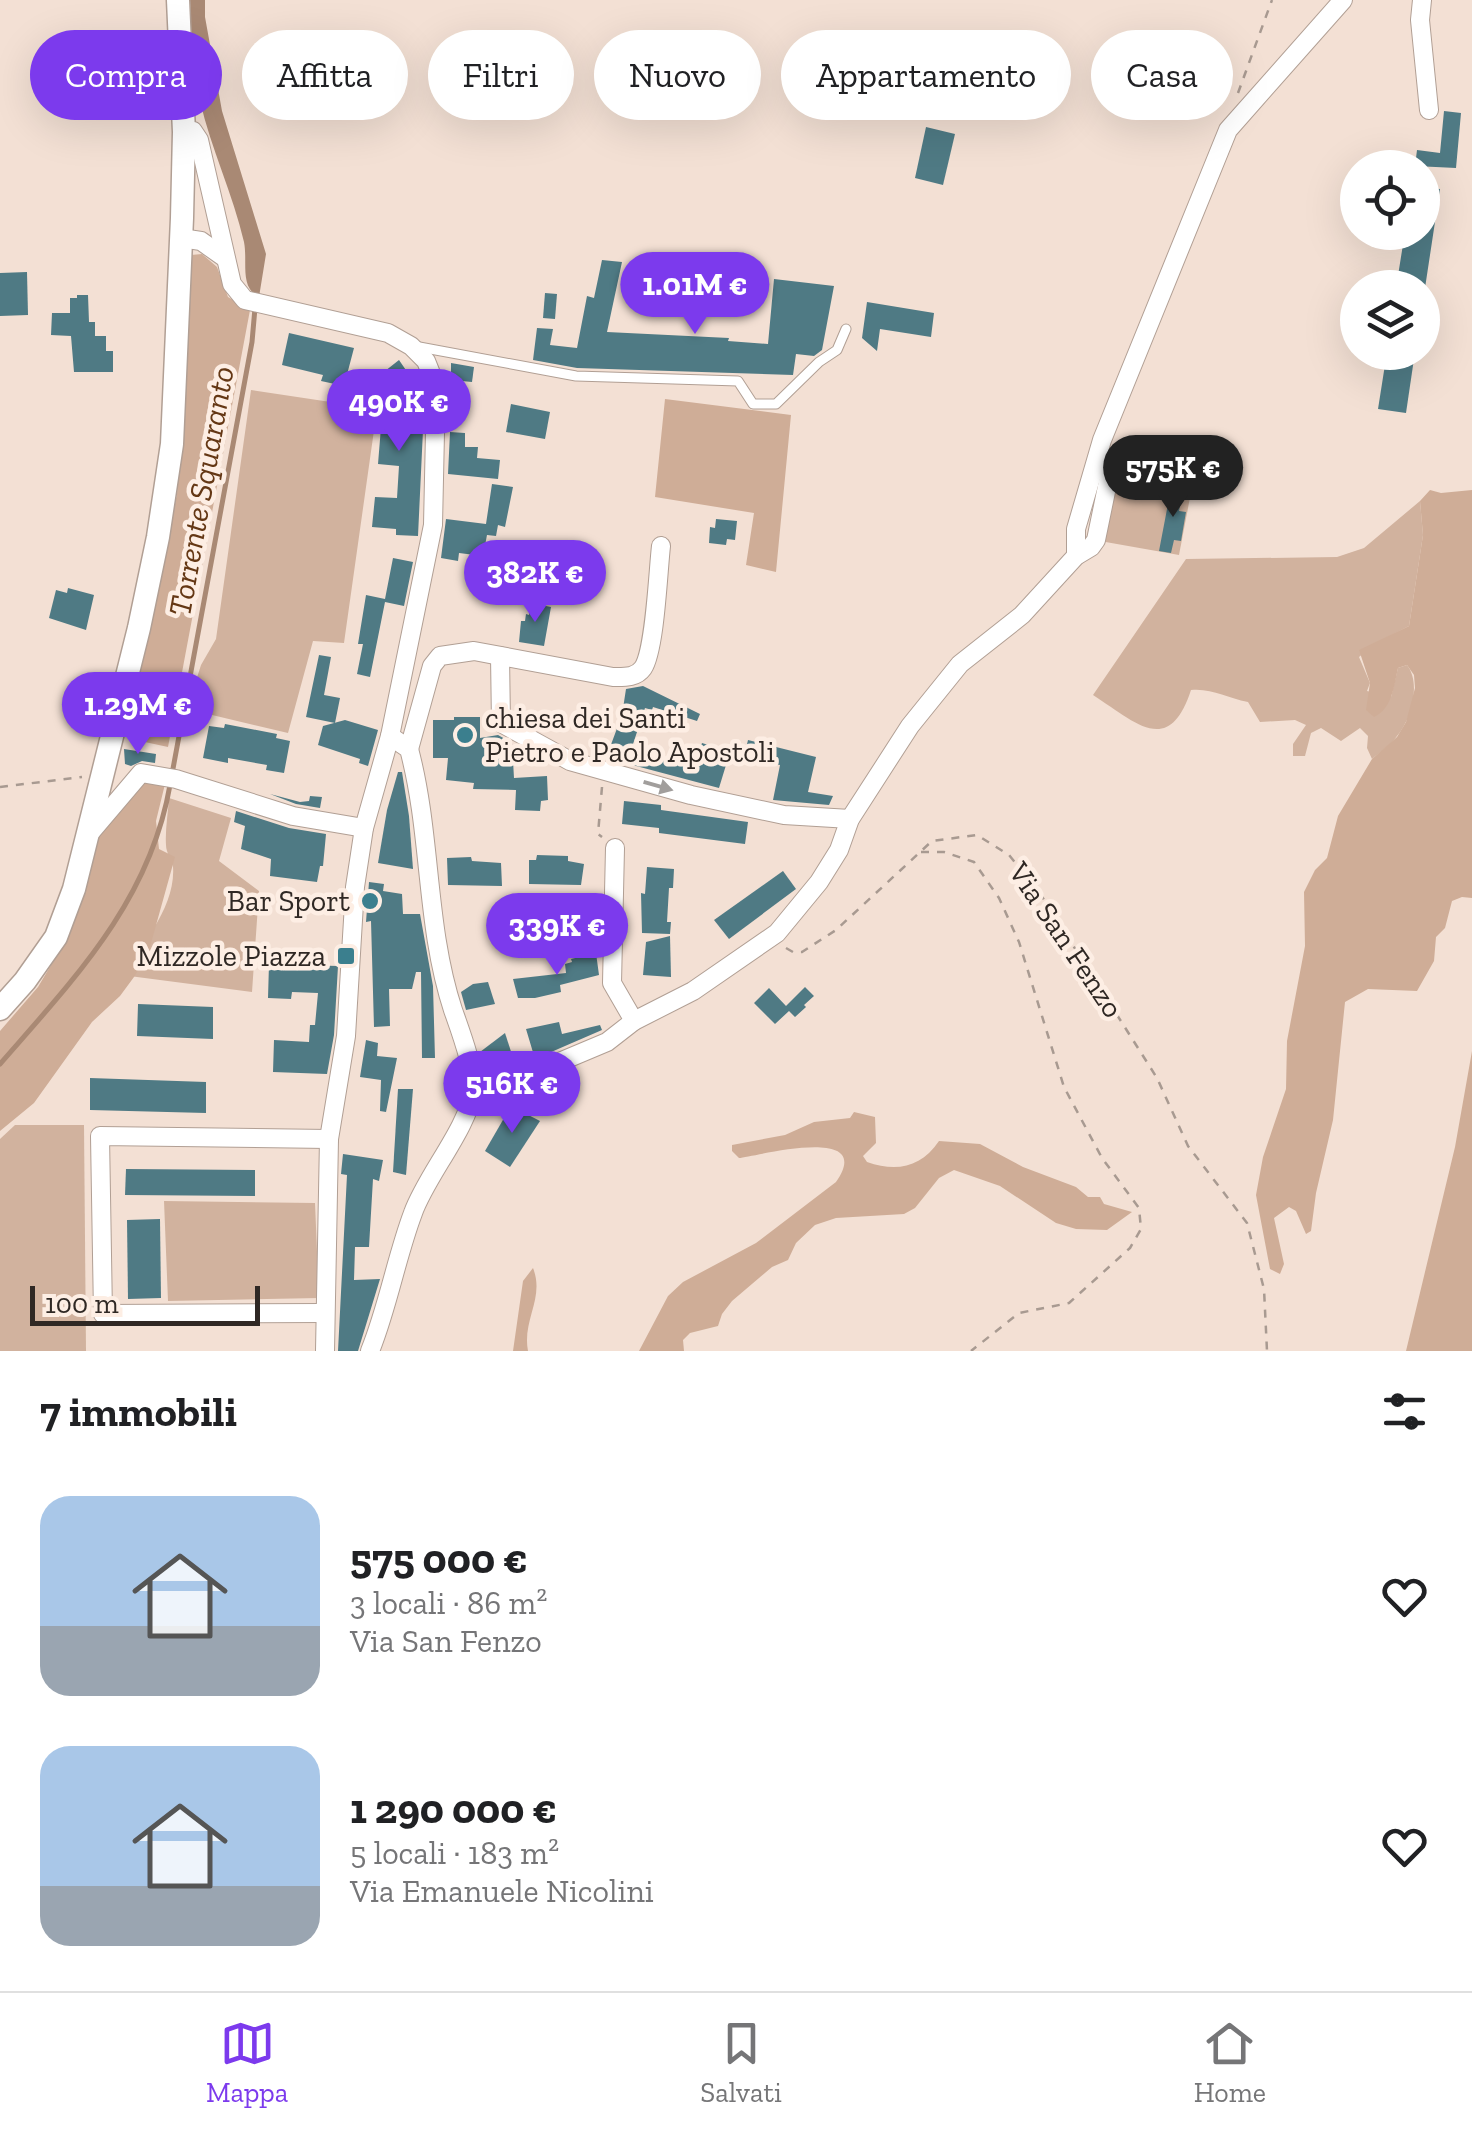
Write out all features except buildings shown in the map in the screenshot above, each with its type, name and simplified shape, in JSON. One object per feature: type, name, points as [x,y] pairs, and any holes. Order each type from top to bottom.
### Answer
[{"type":"street","points":[[0,1009],[25,982],[56,937],[90,834],[158,537],[172,444],[181,238],[184,132],[178,0]]},
{"type":"street","points":[[1076,556],[1076,529],[1102,440],[1228,130],[1344,0]]},
{"type":"street","points":[[1422,0],[1420,20],[1428,110]]},
{"type":"street","points":[[184,132],[193,131],[199,140],[232,284],[245,300],[388,333],[411,346],[426,361],[436,386],[432,525],[390,736],[364,828],[356,887],[346,1036],[329,1139],[326,1351]]},
{"type":"street","points":[[181,238],[201,241],[225,258]]},
{"type":"street","points":[[474,1088],[519,1079],[607,1042],[634,1021],[693,991],[777,933],[820,882],[839,850],[850,818],[910,726],[960,664],[1022,615],[1096,540],[1110,472]]},
{"type":"street","points":[[370,1351],[414,1210],[468,1107],[474,1088],[441,972],[426,878],[418,784],[409,749],[432,666],[440,656],[474,651],[630,677],[643,668],[650,641],[661,546]]},
{"type":"street","points":[[500,656],[501,723],[570,760],[738,808],[850,818]]},
{"type":"street","points":[[390,736],[409,749]]},
{"type":"street","points":[[90,834],[141,772],[154,772],[293,816],[364,828]]},
{"type":"street","points":[[615,848],[612,983],[634,1021]]},
{"type":"street","points":[[326,1313],[103,1314],[100,1136],[329,1139]]},
{"type":"lane","points":[[411,346],[576,376],[738,381],[753,404],[776,404],[819,362],[838,350],[846,329]]},
{"type":"path","points":[[1236,98],[1272,0]]},
{"type":"path","points":[[598,834],[603,770]]},
{"type":"path","points":[[0,787],[104,776]]},
{"type":"path","name":"Via San Fenzo","points":[[777,933],[788,950],[802,952],[836,930],[932,841],[977,835],[1010,855],[1041,895],[1157,1078],[1188,1146],[1246,1222],[1264,1289],[1268,1351]]},
{"type":"path","points":[[919,852],[944,852],[974,862],[999,898],[1018,942],[1064,1087],[1102,1158],[1139,1208],[1141,1229],[1130,1248],[1069,1303],[1019,1313],[971,1351]]},
{"type":"shaded area","points":[[190,0],[205,0],[207,30],[192,30]]},
{"type":"shaded area","points":[[222,111],[266,254],[259,297],[249,287],[239,224],[205,120],[222,120]]},
{"type":"shaded area","points":[[202,254],[217,267],[228,297],[250,310],[168,747],[131,739],[137,687],[177,494],[191,255]]},
{"type":"shaded area","points":[[251,390],[377,409],[344,643],[313,641],[288,733],[187,709],[201,665],[216,639]]},
{"type":"shaded area","points":[[665,399],[791,415],[776,572],[746,565],[754,513],[655,497]]},
{"type":"shaded area","points":[[1116,473],[1192,487],[1179,555],[1100,541]]},
{"type":"shaded area","points":[[1430,490],[1472,490],[1472,898],[1452,901],[1445,928],[1436,937],[1434,961],[1417,991],[1368,989],[1345,1002],[1333,1120],[1311,1231],[1306,1234],[1296,1211],[1289,1207],[1274,1218],[1284,1264],[1280,1274],[1270,1269],[1256,1195],[1263,1157],[1286,1089],[1287,1041],[1305,946],[1304,892],[1315,870],[1327,858],[1338,816],[1372,759],[1397,737],[1406,722],[1415,688],[1414,675],[1407,665],[1398,668],[1388,703],[1374,717],[1366,710],[1370,683],[1359,650],[1409,626],[1423,535],[1420,501]]},
{"type":"shaded area","points":[[1420,501],[1423,535],[1409,626],[1359,657],[1370,683],[1367,691],[1391,697],[1398,668],[1407,665],[1413,681],[1413,700],[1402,729],[1372,759],[1367,748],[1368,736],[1360,728],[1341,741],[1321,728],[1311,733],[1305,756],[1293,756],[1293,744],[1306,725],[1295,720],[1260,722],[1248,702],[1213,692],[1191,690],[1182,711],[1161,729],[1137,723],[1093,695],[1186,559],[1337,557],[1364,548]]},
{"type":"shaded area","points":[[144,778],[165,784],[156,821],[159,849],[175,857],[148,954],[120,996],[92,1022],[34,1103],[0,1131],[0,1031],[38,987],[63,945],[98,831]]},
{"type":"shaded area","points":[[169,798],[231,818],[219,861],[259,891],[252,992],[114,974],[155,926],[169,897],[173,867],[166,845]]},
{"type":"shaded area","points":[[1472,1051],[1472,1351],[1406,1351],[1455,1147]]},
{"type":"shaded area","points":[[854,1112],[875,1117],[876,1143],[863,1156],[867,1162],[898,1167],[924,1157],[939,1141],[980,1144],[1023,1167],[1076,1187],[1088,1197],[1100,1197],[1104,1204],[1132,1212],[1107,1230],[1076,1229],[1056,1223],[1000,1186],[954,1170],[939,1178],[915,1208],[904,1214],[836,1218],[815,1225],[796,1243],[788,1260],[772,1267],[732,1301],[718,1326],[690,1333],[683,1340],[684,1351],[639,1351],[668,1296],[683,1282],[756,1243],[836,1182],[844,1164],[840,1153],[827,1148],[739,1158],[732,1145],[785,1135],[814,1122],[850,1118]]},
{"type":"shaded area","points":[[15,1125],[84,1125],[86,1351],[0,1351],[0,1139]]},
{"type":"shaded area","points":[[164,1201],[315,1203],[319,1298],[168,1301]]},
{"type":"shaded area","points":[[533,1268],[536,1289],[528,1351],[513,1351],[523,1281]]},
{"type":"waterway","name":"Torrente Squaranto","points":[[172,774],[252,342],[255,308]]},
{"type":"waterway","name":"Torrente Squaranto","points":[[0,1064],[81,969],[127,902],[160,827],[170,785]]},
{"type":"place","name":"chiesa dei Santi Pietro e Paolo Apostoli","points":[[465,735]]},
{"type":"place","name":"Bar Sport","points":[[370,901]]},
{"type":"place","name":"Mizzole Piazza","points":[[346,956]]}]
